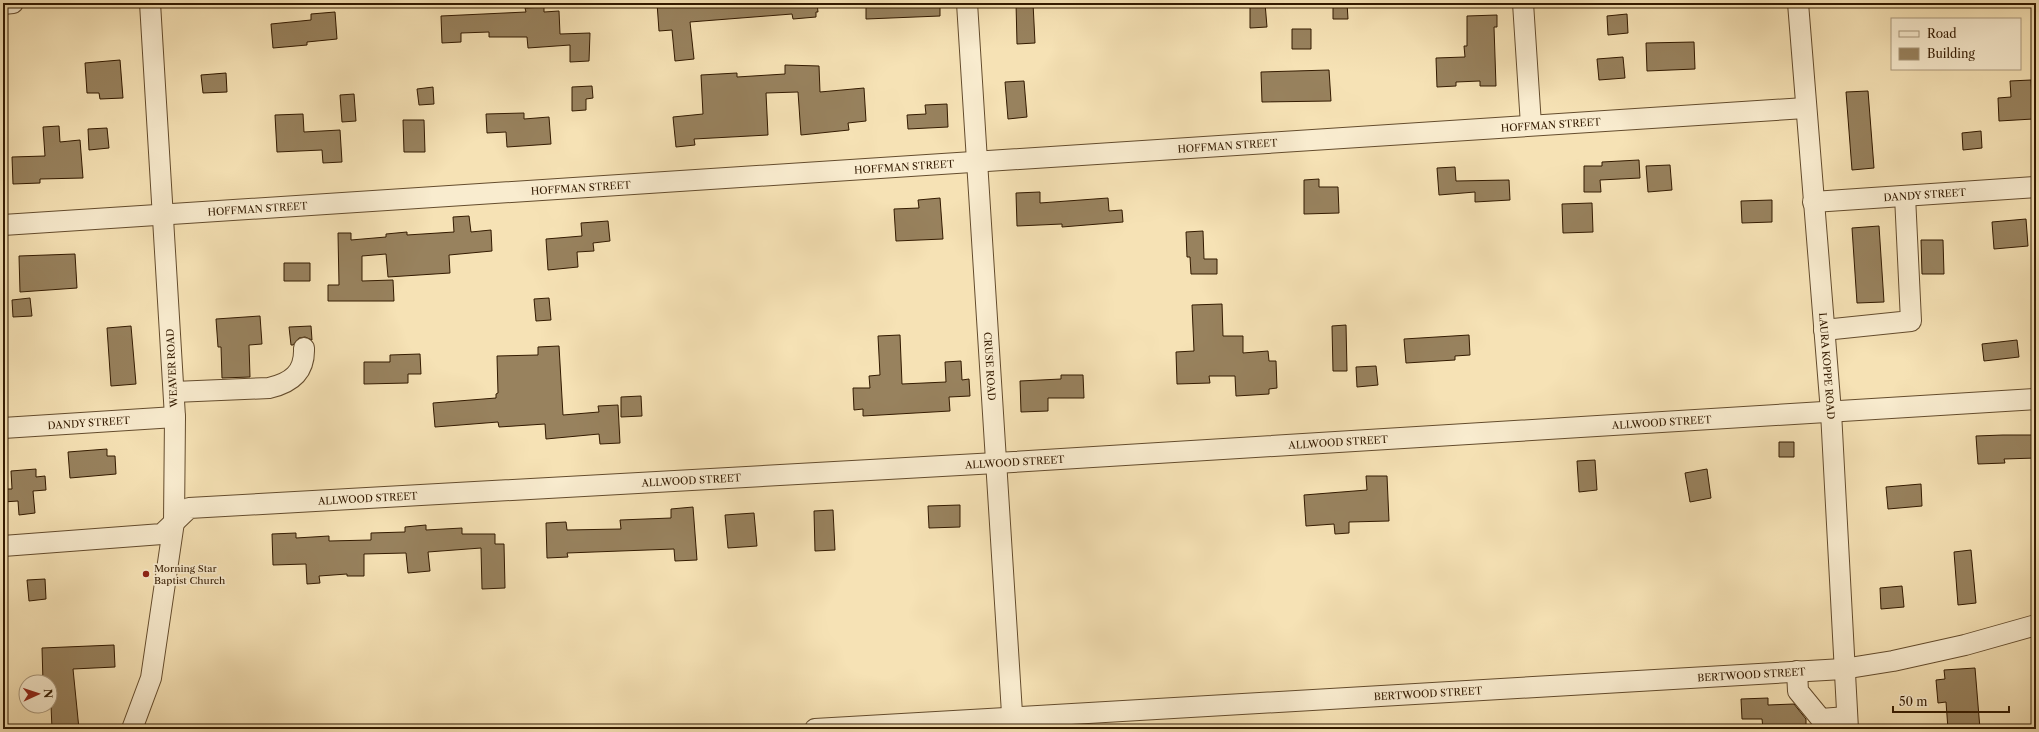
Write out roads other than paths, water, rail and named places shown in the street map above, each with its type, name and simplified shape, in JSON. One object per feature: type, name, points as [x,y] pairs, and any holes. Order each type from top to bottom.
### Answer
[{"type":"street","points":[[3,4],[13,3]]},
{"type":"street","name":"WEAVER ROAD","points":[[132,729],[151,678],[174,522],[174,392],[150,3]]},
{"type":"street","name":"CRUSE ROAD","points":[[967,3],[1013,723]]},
{"type":"street","points":[[1523,3],[1531,125]]},
{"type":"street","name":"LAURA KOPPE ROAD","points":[[1798,3],[1831,412],[1843,669],[1847,723]]},
{"type":"street","name":"HOFFMAN STREET","points":[[3,225],[976,162],[1312,142],[1531,125],[1806,108]]},
{"type":"street","name":"DANDY STREET","points":[[1813,202],[2036,187]]},
{"type":"street","points":[[1824,330],[1910,321],[1905,196]]},
{"type":"street","points":[[174,392],[268,388],[281,385],[291,381],[300,369],[304,360],[304,348]]},
{"type":"street","name":"ALLWOOD STREET","points":[[3,546],[162,534],[189,508],[996,463],[2036,399]]},
{"type":"street","name":"DANDY STREET","points":[[3,428],[175,417]]},
{"type":"street","name":"BERTWOOD STREET","points":[[815,729],[1013,723],[1843,669],[1893,661],[1965,645],[2036,625]]},
{"type":"street","points":[[1797,671],[1798,691],[1821,719],[1847,723]]},
{"type":"place","name":"Morning Star Baptist Church","points":[[146,574]]}]
